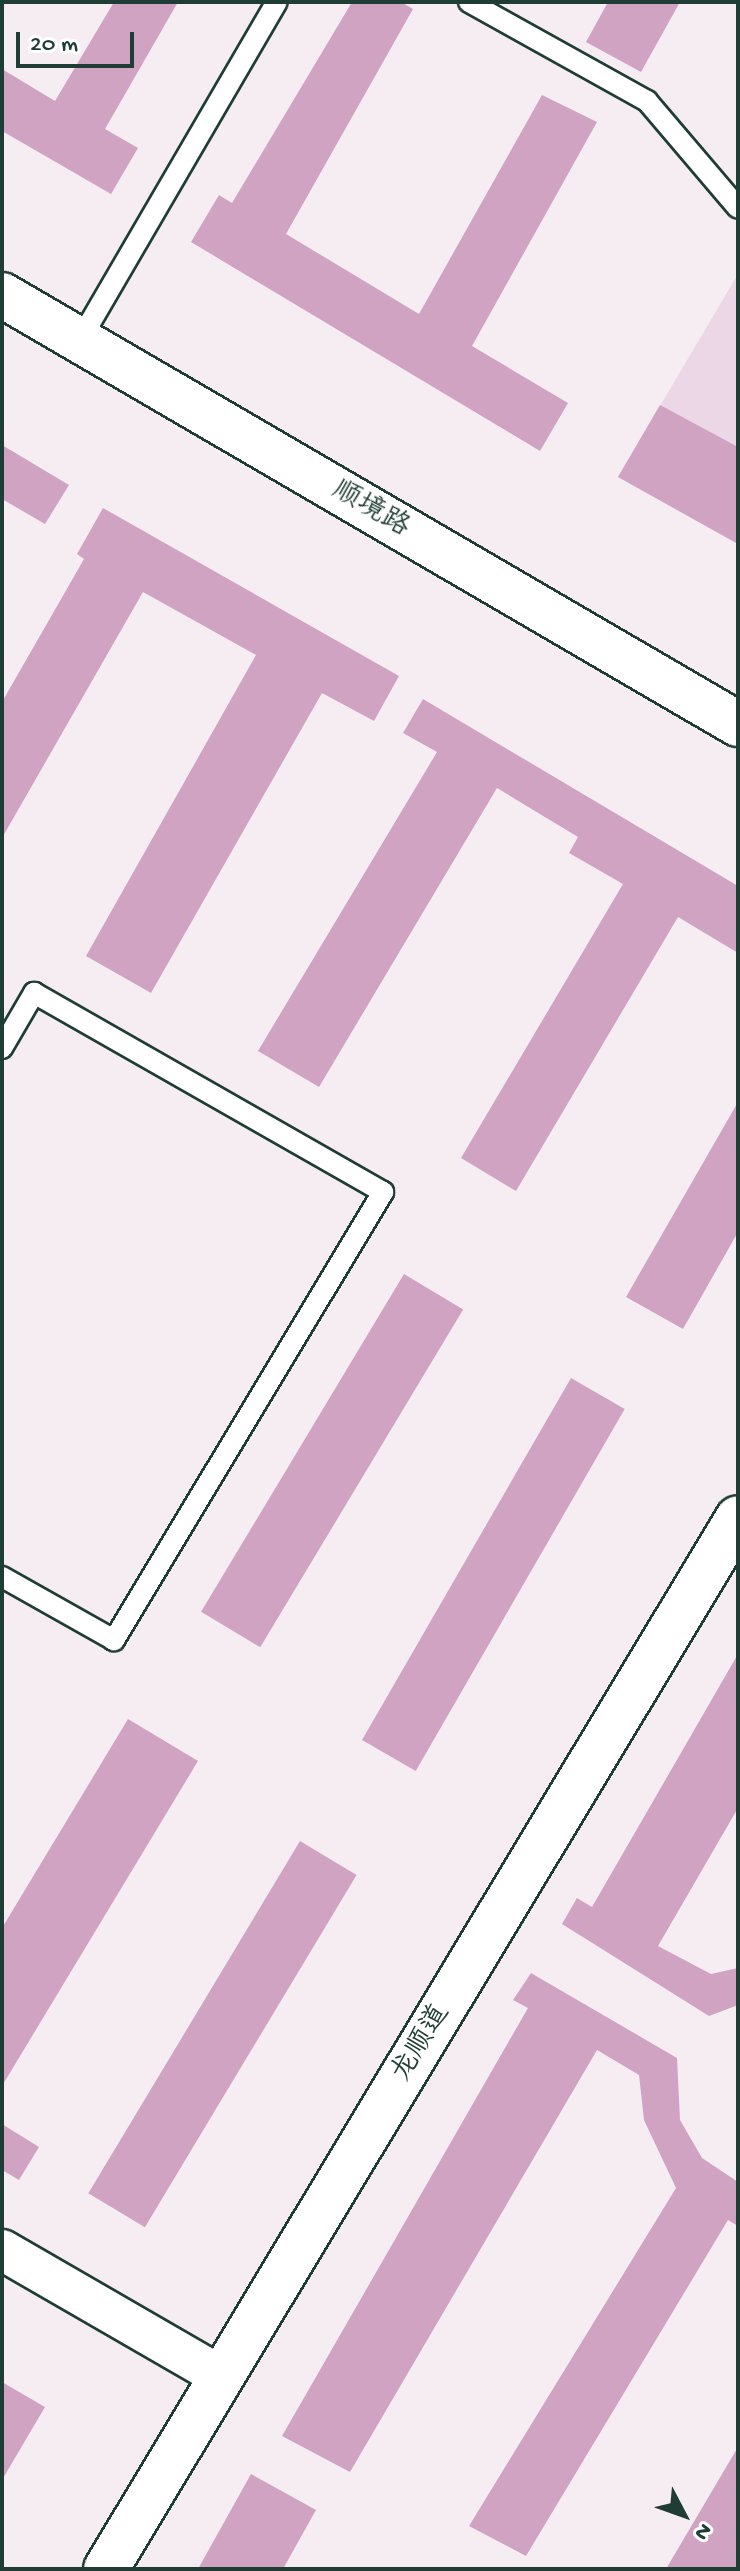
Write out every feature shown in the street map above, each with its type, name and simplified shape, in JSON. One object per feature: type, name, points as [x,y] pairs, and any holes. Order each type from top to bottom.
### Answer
[{"type":"street","name":"顺境路","points":[[2,295],[738,724]]},
{"type":"street","name":"龙顺道","points":[[106,2569],[738,1518]]},
{"type":"street","points":[[2,2250],[222,2377]]},
{"type":"lane","points":[[80,340],[277,2]]},
{"type":"lane","points":[[469,2],[647,101],[738,208]]},
{"type":"lane","points":[[2,1048],[34,993],[383,1192],[114,1640],[2,1577]]},
{"type":"shaded area","points":[[738,274],[738,544],[618,477]]},
{"type":"building","points":[[114,2],[178,2],[105,129],[138,148],[111,194],[2,131],[2,69],[55,101]]},
{"type":"building","points":[[352,2],[401,2],[413,9],[286,234],[419,314],[542,95],[597,122],[472,346],[568,403],[540,451],[191,242],[219,195],[232,203]]},
{"type":"building","points":[[608,2],[680,2],[641,72],[586,42]]},
{"type":"building","points":[[660,405],[738,447],[738,544],[618,477]]},
{"type":"building","points":[[2,445],[69,485],[45,524],[2,499]]},
{"type":"building","points":[[103,508],[399,676],[374,721],[322,693],[151,993],[86,956],[256,655],[143,592],[2,838],[2,702],[84,559],[77,554]]},
{"type":"building","points":[[423,699],[738,886],[738,953],[678,917],[516,1191],[461,1158],[623,884],[569,853],[578,837],[497,788],[319,1087],[258,1051],[437,752],[403,733]]},
{"type":"building","points":[[738,1102],[738,1232],[683,1329],[626,1297]]},
{"type":"building","points":[[404,1274],[463,1310],[260,1647],[201,1612]]},
{"type":"building","points":[[571,1378],[625,1409],[416,1771],[362,1740]]},
{"type":"building","points":[[738,1654],[738,1808],[658,1946],[711,1974],[738,1968],[738,2005],[709,2016],[562,1924],[577,1898],[592,1907]]},
{"type":"building","points":[[128,1719],[198,1761],[2,2086],[2,1928]]},
{"type":"building","points":[[300,1841],[357,1875],[145,2227],[88,2193]]},
{"type":"building","points":[[531,1973],[677,2058],[680,2120],[702,2158],[738,2182],[738,2226],[728,2220],[526,2556],[469,2526],[676,2188],[644,2120],[639,2075],[597,2050],[350,2472],[282,2436],[528,2008],[513,2000]]},
{"type":"building","points":[[2,2124],[39,2147],[19,2180],[2,2170]]},
{"type":"building","points":[[2,2382],[45,2407],[2,2480]]},
{"type":"building","points":[[738,2447],[738,2569],[666,2569]]},
{"type":"building","points":[[251,2474],[316,2510],[283,2569],[198,2569]]}]
